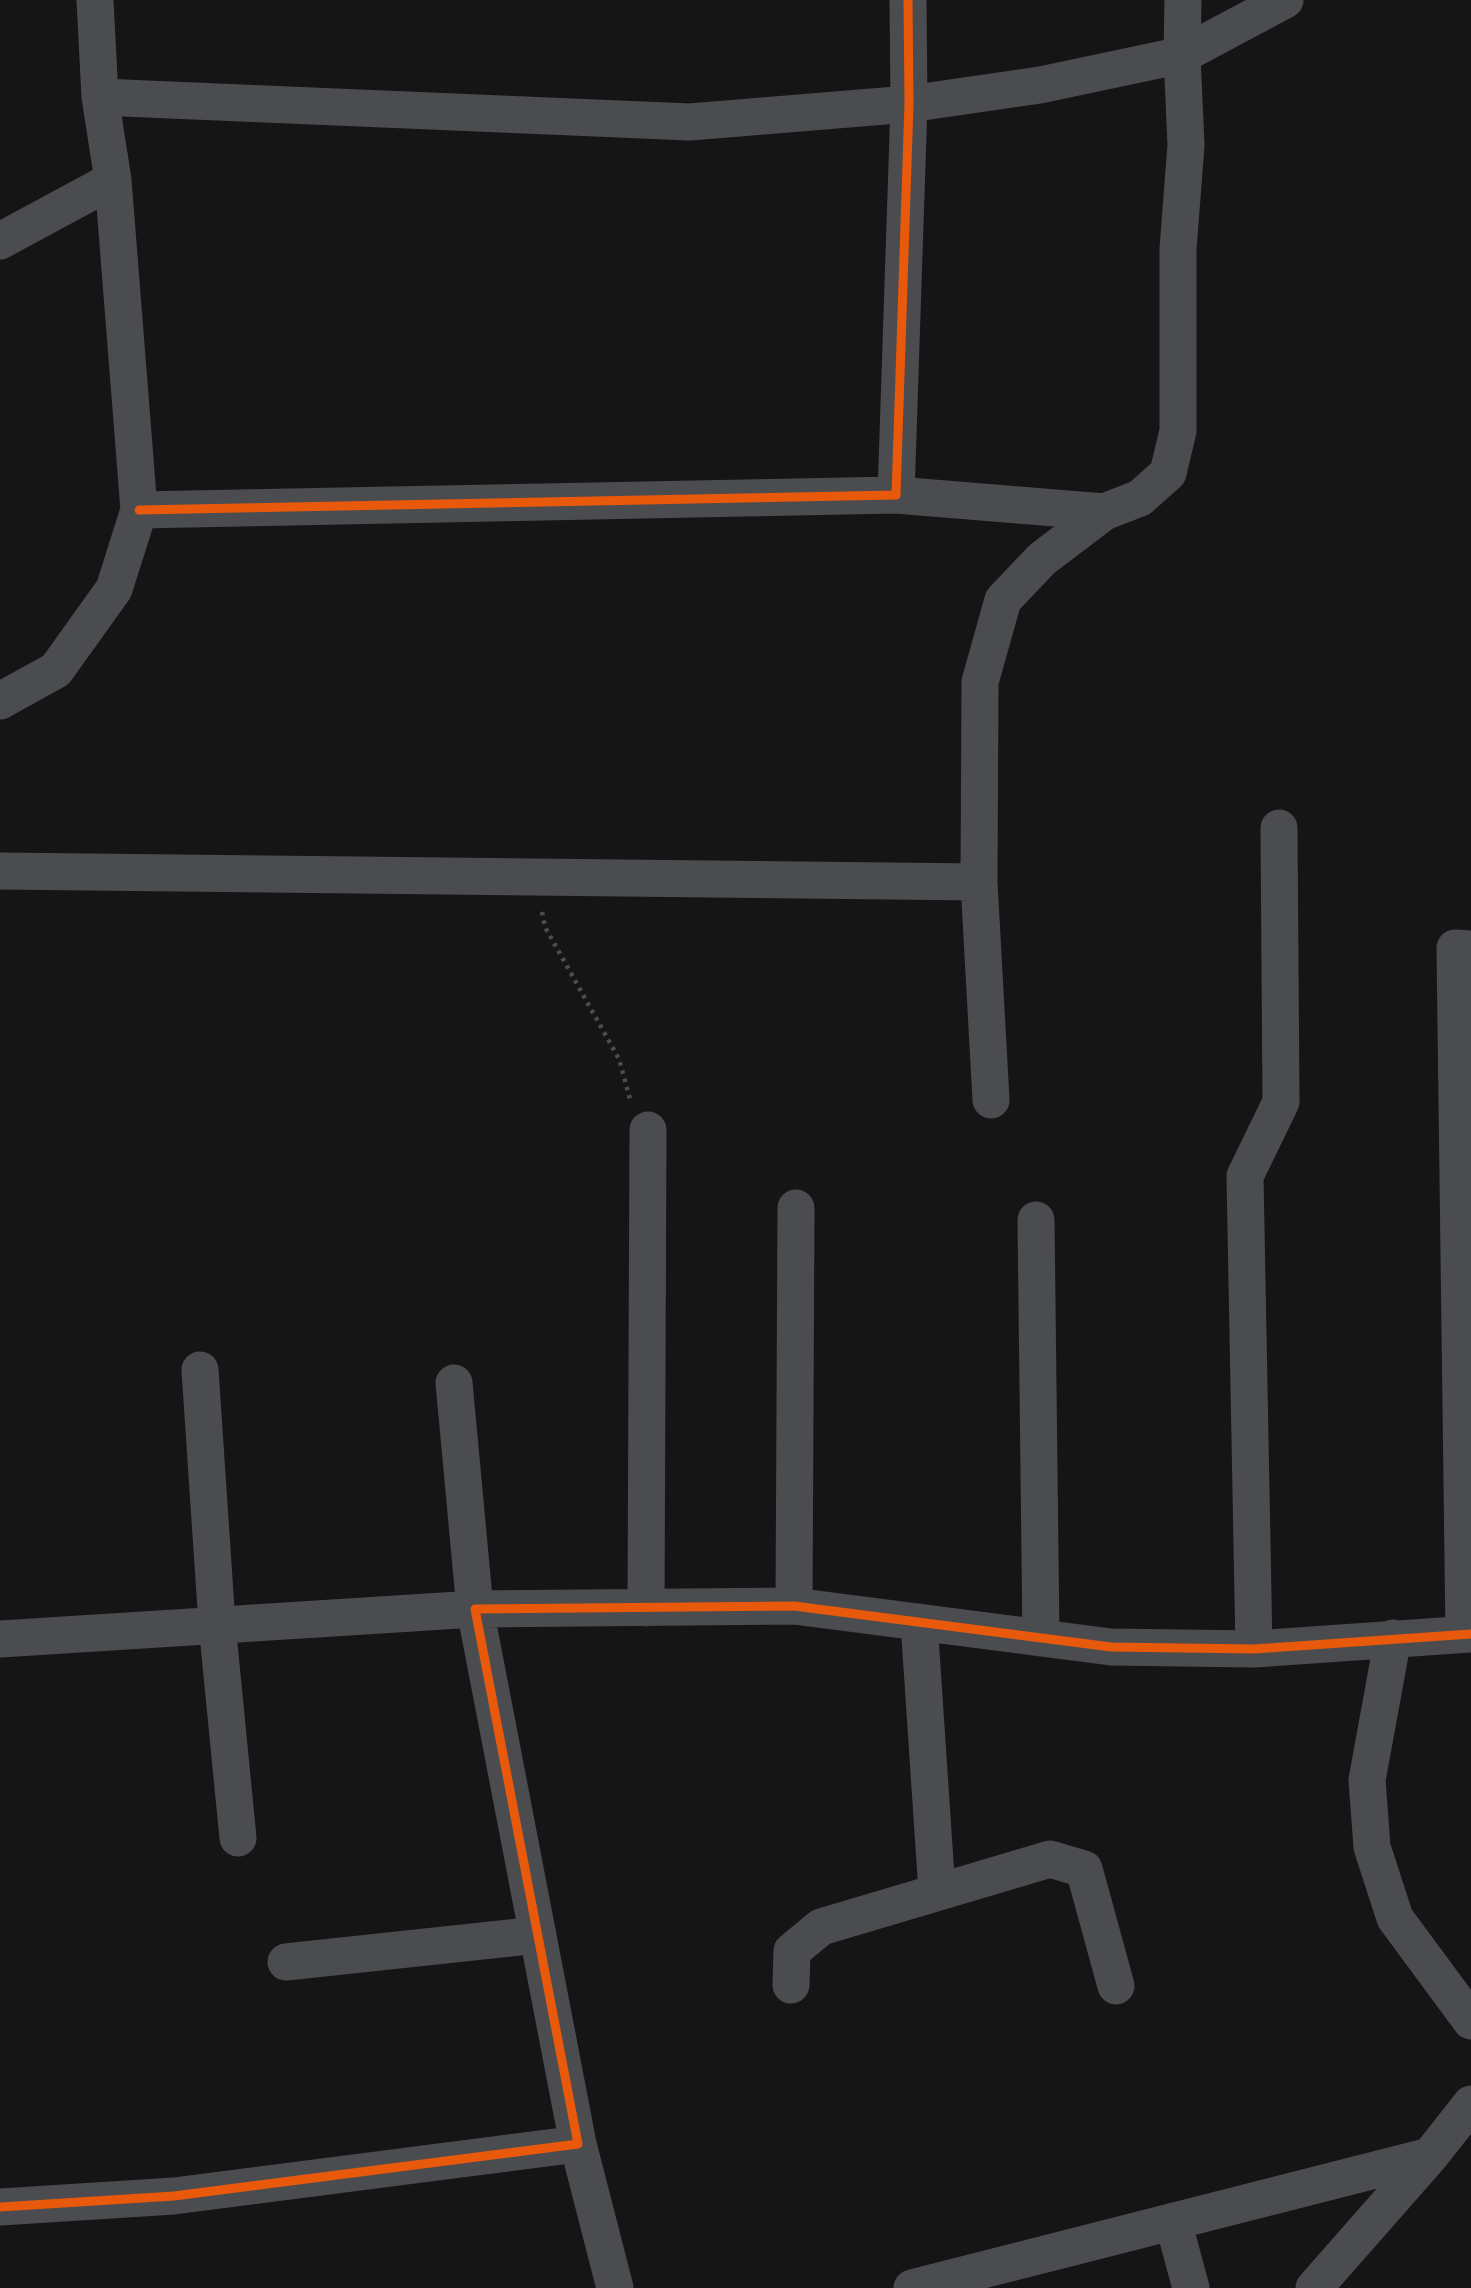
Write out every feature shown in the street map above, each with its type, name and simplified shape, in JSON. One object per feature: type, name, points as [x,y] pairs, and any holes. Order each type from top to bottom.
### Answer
[{"type":"street","points":[[0,701],[56,670],[114,589],[139,510],[113,180],[100,97],[95,0]]},
{"type":"street","points":[[896,495],[909,104],[908,0]]},
{"type":"street","points":[[991,1100],[979,882],[979,682],[1003,600],[1042,559],[1104,512],[1140,498],[1168,473],[1178,431],[1178,249],[1186,145],[1182,55],[1183,0]]},
{"type":"street","points":[[100,97],[690,122],[909,104],[1040,85],[1182,55],[1285,0]]},
{"type":"street","points":[[0,241],[113,180]]},
{"type":"street","points":[[139,510],[896,495],[1104,512]]},
{"type":"street","points":[[1254,1649],[1245,1176],[1281,1102],[1279,828]]},
{"type":"street","points":[[0,871],[979,882]]},
{"type":"street","points":[[0,1639],[217,1623],[475,1609],[794,1606],[1111,1647],[1254,1649],[1467,1634],[1466,1420],[1455,948],[1471,948]]},
{"type":"street","points":[[646,1608],[648,1130]]},
{"type":"street","points":[[794,1606],[796,1208]]},
{"type":"street","points":[[1036,1220],[1041,1639]]},
{"type":"street","points":[[200,1370],[217,1623],[238,1838]]},
{"type":"street","points":[[454,1383],[475,1609],[578,2144],[615,2288]]},
{"type":"street","points":[[919,1622],[937,1892]]},
{"type":"street","points":[[1393,1638],[1367,1780],[1372,1847],[1395,1918],[1471,2021]]},
{"type":"street","points":[[791,1985],[792,1951],[821,1927],[1050,1858],[1084,1869],[1116,1986]]},
{"type":"street","points":[[286,1962],[538,1935]]},
{"type":"street","points":[[1314,2288],[1430,2156],[1471,2104]]},
{"type":"street","points":[[0,2207],[174,2196],[578,2144]]},
{"type":"street","points":[[912,2288],[1430,2156]]},
{"type":"street","points":[[1173,2221],[1191,2288]]},
{"type":"path","points":[[534,877],[545,927],[620,1059],[633,1111],[648,1130]]},
{"type":"cycle path","points":[[139,510],[896,495],[909,104],[908,0]]},
{"type":"cycle path","points":[[0,2207],[174,2196],[578,2144],[475,1609],[794,1606],[1111,1647],[1254,1649],[1471,1634]]}]
